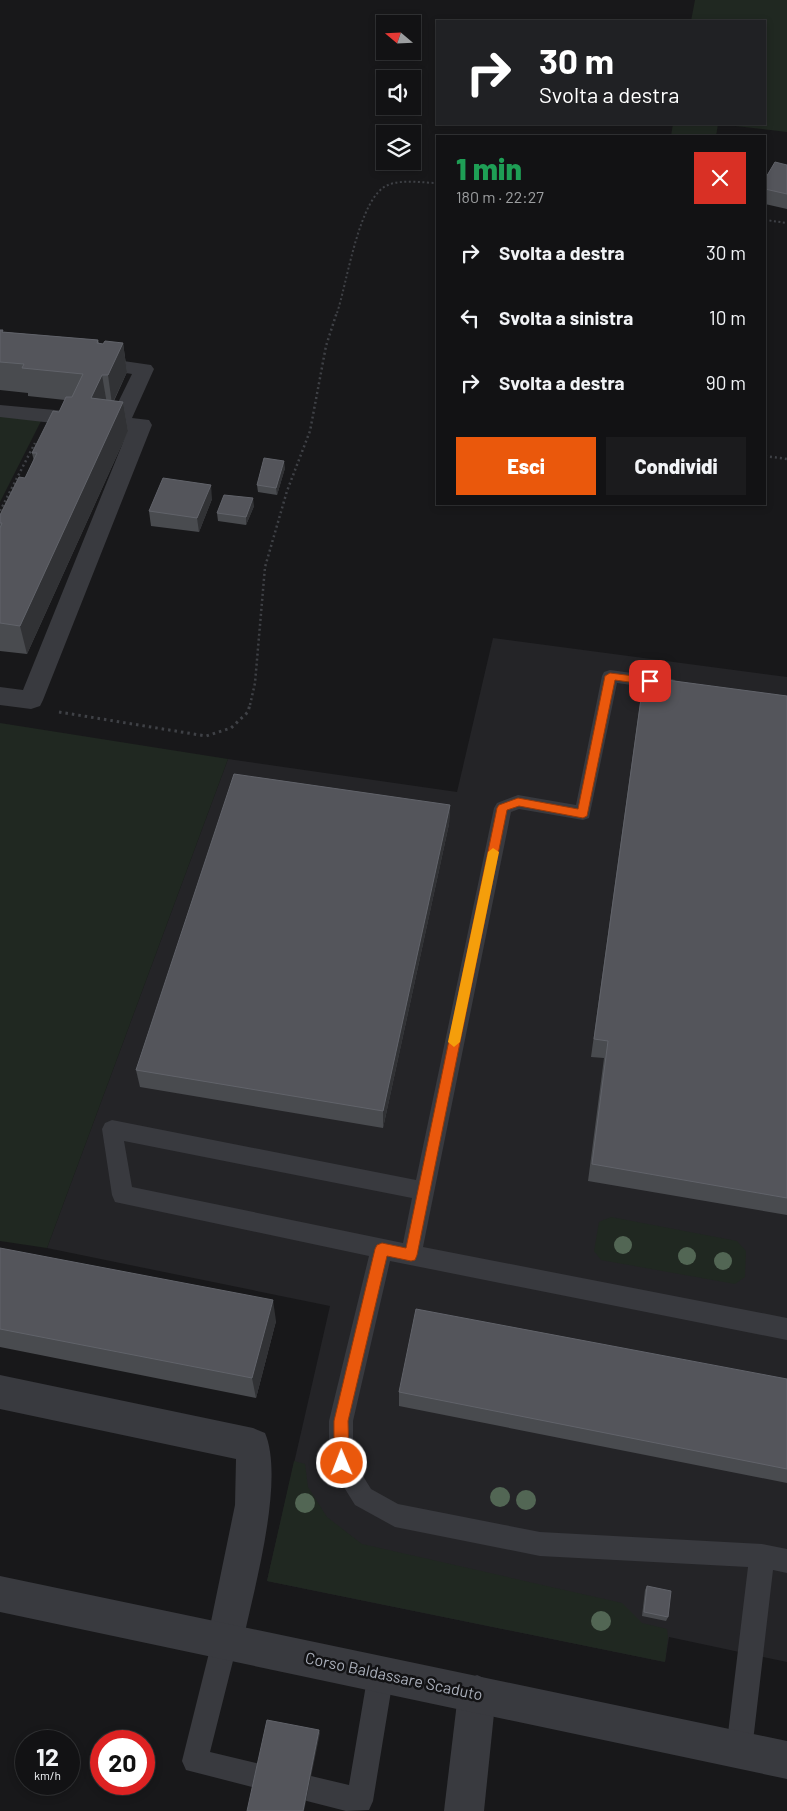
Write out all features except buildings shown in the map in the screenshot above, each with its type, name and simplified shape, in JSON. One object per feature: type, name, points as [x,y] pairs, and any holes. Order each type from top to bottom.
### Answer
[{"type":"street","points":[[67,359],[144,369],[119,423]]},
{"type":"street","points":[[0,410],[141,425],[31,700],[0,696]]},
{"type":"street","points":[[0,1392],[253,1445],[253,1505],[225,1641]]},
{"type":"street","name":"Corso Baldassare Scaduto","points":[[0,1594],[787,1760]]},
{"type":"street","points":[[464,1811],[477,1694]]},
{"type":"lane","points":[[411,1255],[502,808],[518,802],[583,814],[610,676],[689,686]]},
{"type":"lane","points":[[424,1191],[112,1129],[123,1195],[411,1255],[787,1329]]},
{"type":"lane","points":[[382,1249],[341,1421],[342,1463],[363,1497],[395,1515],[540,1544],[762,1556],[787,1561]]},
{"type":"lane","points":[[739,1750],[762,1556]]},
{"type":"lane","points":[[225,1641],[195,1761],[360,1801],[381,1674]]},
{"type":"path","points":[[31,700],[43,709],[206,736],[231,728],[248,712],[255,683],[266,567],[287,491],[310,431],[326,346],[348,280],[359,228],[373,197],[388,185],[436,183]]},
{"type":"path","points":[[766,220],[787,223]]},
{"type":"path","points":[[0,511],[49,416]]},
{"type":"path","points":[[766,456],[787,459]]},
{"type":"path","points":[[9,493],[16,495]]},
{"type":"shaded area","points":[[695,0],[787,0],[787,132],[727,125],[766,125],[766,20],[691,20]]},
{"type":"shaded area","points":[[673,125],[718,125],[716,135],[671,135]]},
{"type":"shaded area","points":[[0,414],[42,419],[0,502]]},
{"type":"shaded area","points":[[493,638],[787,677],[787,1662],[669,1637],[665,1662],[267,1581],[330,1306],[47,1248],[228,759],[457,792]]},
{"type":"shaded area","points":[[0,723],[228,759],[47,1248],[0,1241]]},
{"type":"shaded area","points":[[611,1217],[737,1241],[746,1251],[745,1277],[735,1284],[601,1260],[594,1251],[599,1222]]},
{"type":"shaded area","points":[[294,1461],[305,1464],[308,1487],[327,1517],[362,1544],[622,1603],[642,1623],[667,1629],[665,1662],[267,1581]]},
{"type":"slow traffic","points":[[454,1042],[493,852]]},
{"type":"route","points":[[342,1463],[341,1421],[382,1249],[411,1255],[502,808],[518,802],[583,814],[610,676],[650,681]]}]
